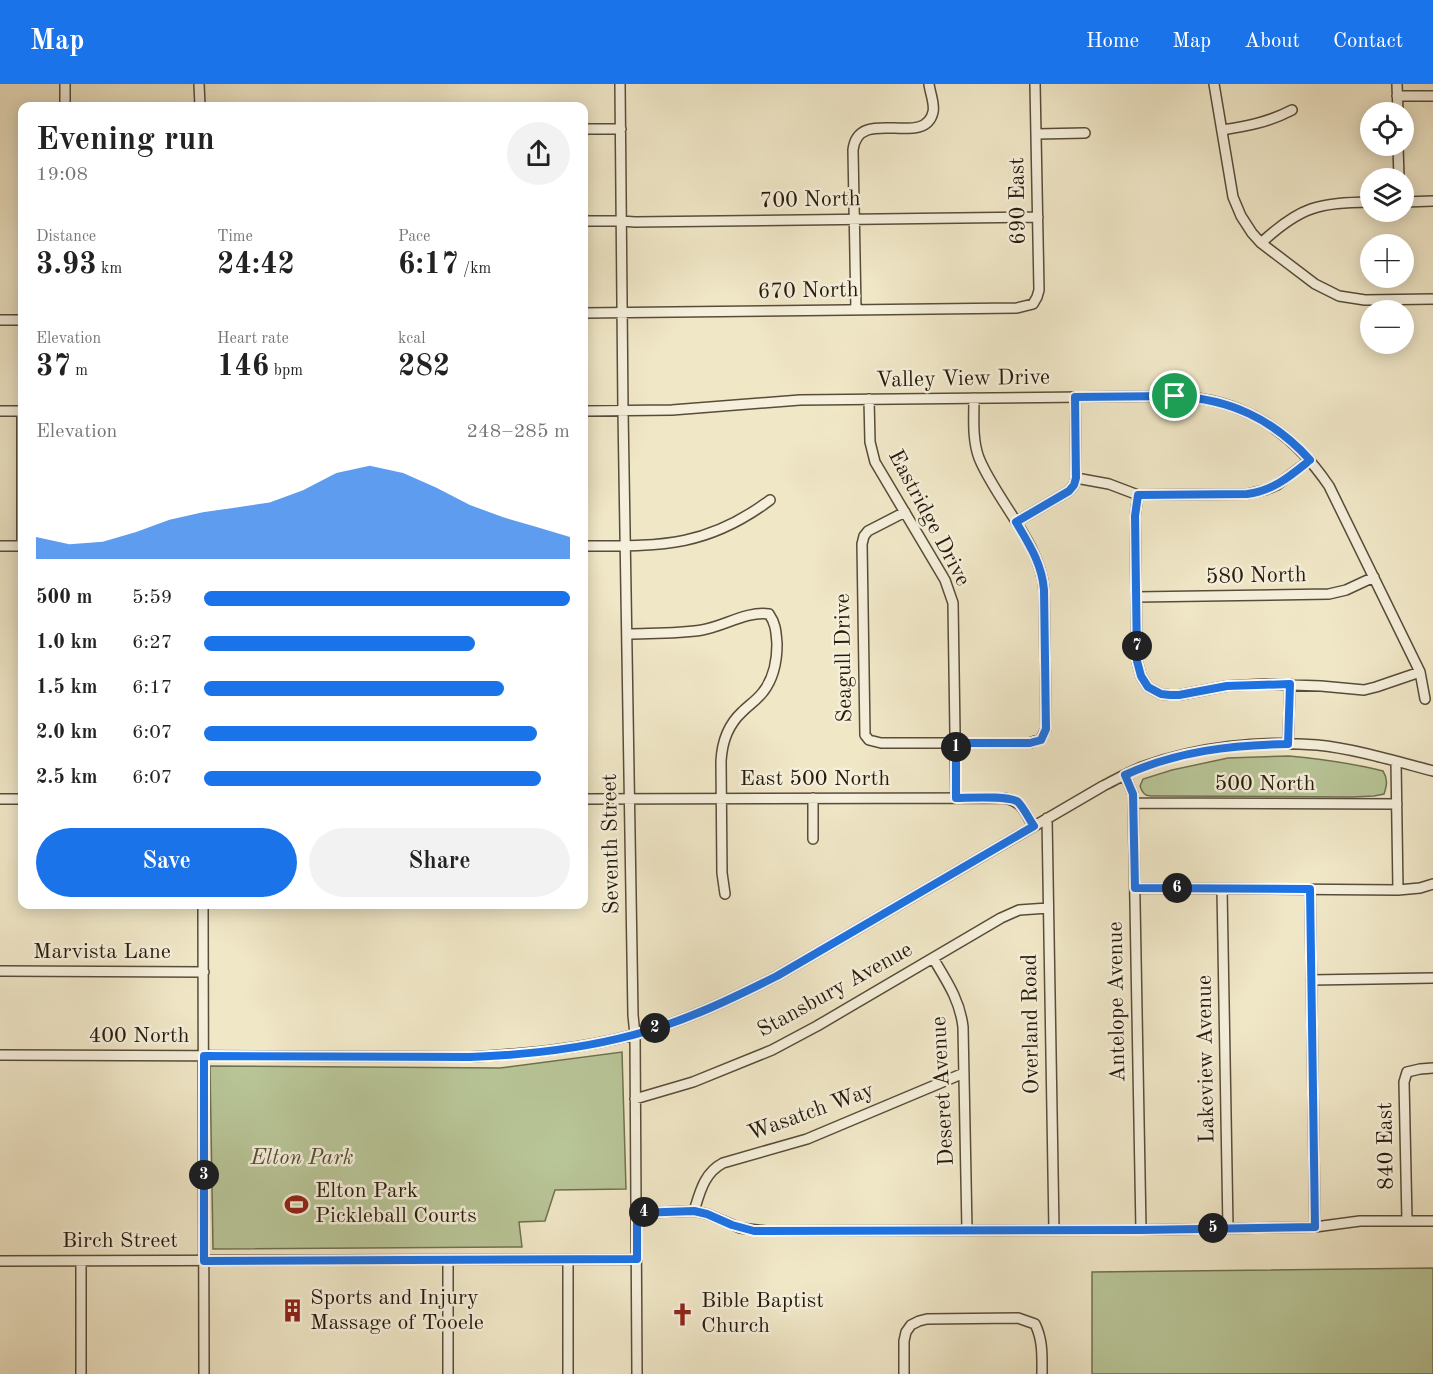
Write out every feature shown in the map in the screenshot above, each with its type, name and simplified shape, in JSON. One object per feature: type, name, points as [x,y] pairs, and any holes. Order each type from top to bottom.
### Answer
[{"type":"street","points":[[64,84],[65,102]]},
{"type":"street","points":[[199,84],[200,102]]},
{"type":"street","name":"Seventh Street","points":[[620,84],[629,799],[635,1035],[637,1374]]},
{"type":"street","points":[[856,310],[853,150],[855,142],[865,130],[873,128],[924,125],[931,118],[933,107],[929,84]]},
{"type":"street","name":"690 East","points":[[1033,304],[1039,290],[1035,84]]},
{"type":"street","points":[[1214,84],[1233,197],[1241,216],[1261,243],[1315,285],[1339,296],[1365,300],[1433,299]]},
{"type":"street","points":[[1397,84],[1397,102]]},
{"type":"street","points":[[1397,96],[1433,96]]},
{"type":"street","points":[[1222,130],[1258,124],[1292,110]]},
{"type":"street","points":[[588,129],[621,129]]},
{"type":"street","points":[[1037,134],[1085,133]]},
{"type":"street","points":[[1414,202],[1433,201]]},
{"type":"street","points":[[1261,243],[1287,221],[1306,210],[1328,204],[1360,203]]},
{"type":"street","name":"700 North","points":[[588,221],[1038,217]]},
{"type":"street","name":"670 North","points":[[588,313],[1017,308],[1033,304]]},
{"type":"street","points":[[0,320],[18,320]]},
{"type":"street","name":"Valley View Drive","points":[[588,411],[672,410],[800,400],[1175,396],[1215,401],[1240,409],[1265,422],[1289,439],[1310,460],[1329,486],[1420,672],[1425,699]]},
{"type":"street","points":[[1016,522],[1069,491],[1074,485],[1076,478],[1075,397]]},
{"type":"street","points":[[956,743],[1030,743],[1041,740],[1046,729],[1043,577],[1036,558],[977,452],[974,438],[974,398]]},
{"type":"street","name":"Eastridge Drive","points":[[869,399],[870,442],[873,455],[945,580],[953,603],[956,798]]},
{"type":"street","points":[[0,411],[18,411]]},
{"type":"street","points":[[1076,478],[1109,484],[1138,495],[1247,494],[1277,485],[1310,460]]},
{"type":"street","points":[[1138,495],[1135,516],[1137,661],[1141,676],[1148,687],[1161,694],[1170,695],[1227,686],[1290,684],[1364,690],[1420,672]]},
{"type":"street","points":[[588,546],[669,544],[709,534],[734,524],[770,500]]},
{"type":"street","name":"Seagull Drive","points":[[905,512],[868,531],[862,544],[865,735],[869,740],[881,743],[956,743]]},
{"type":"street","points":[[0,546],[18,546]]},
{"type":"street","name":"580 North","points":[[1136,597],[1329,594],[1346,590],[1374,577]]},
{"type":"street","points":[[627,634],[702,630],[729,623],[753,613],[769,614],[777,629],[777,656],[774,672],[763,693],[737,718],[728,731],[722,753],[722,873],[725,894]]},
{"type":"street","points":[[1288,744],[1290,684]]},
{"type":"street","name":"400 North","points":[[0,1055],[470,1057],[559,1050],[635,1035],[734,998],[777,976],[1047,818],[1143,766],[1176,756],[1213,749],[1288,744],[1317,745],[1354,751],[1433,771]]},
{"type":"street","points":[[1396,762],[1398,890]]},
{"type":"street","name":"Antelope Avenue","points":[[1125,775],[1134,802],[1141,1230]]},
{"type":"street","points":[[813,798],[813,839]]},
{"type":"street","name":"East 500 North","points":[[588,799],[1004,798],[1018,802],[1034,826]]},
{"type":"street","points":[[0,799],[18,799]]},
{"type":"street","name":"500 North","points":[[1134,802],[1396,804]]},
{"type":"street","name":"Overland Road","points":[[1047,818],[1054,1230]]},
{"type":"street","points":[[1135,888],[1398,890],[1433,884]]},
{"type":"street","name":"Lakeview Avenue","points":[[1222,889],[1228,1228]]},
{"type":"street","points":[[1310,889],[1315,1227]]},
{"type":"street","name":"Stansbury Avenue","points":[[635,1099],[693,1082],[772,1050],[1007,914],[1025,909],[1048,908]]},
{"type":"street","points":[[203,909],[204,1374]]},
{"type":"street","name":"Deseret Avenue","points":[[933,958],[951,989],[963,1027],[967,1230]]},
{"type":"street","name":"Marvista Lane","points":[[0,971],[204,972]]},
{"type":"street","points":[[1311,980],[1433,978]]},
{"type":"street","name":"840 East","points":[[1407,1221],[1404,1083],[1407,1072],[1420,1068],[1433,1068]]},
{"type":"street","name":"Wasatch Way","points":[[694,1211],[706,1177],[723,1163],[807,1139],[964,1072]]},
{"type":"street","points":[[637,1213],[694,1211],[754,1231],[1141,1230],[1315,1227],[1360,1221],[1433,1221]]},
{"type":"street","points":[[568,1259],[568,1374]]},
{"type":"street","name":"Birch Street","points":[[0,1261],[637,1259]]},
{"type":"street","points":[[448,1260],[448,1374]]},
{"type":"street","points":[[81,1261],[81,1374]]},
{"type":"street","points":[[904,1374],[904,1341],[911,1325],[927,1319],[1007,1318],[1018,1318],[1035,1324],[1041,1340],[1042,1374]]},
{"type":"green space","points":[[1289,756],[1383,771],[1386,777],[1384,794],[1352,797],[1147,796],[1140,786],[1143,779],[1228,758]]},
{"type":"green space","name":"Elton Park","points":[[622,1052],[626,1189],[555,1190],[545,1221],[519,1222],[522,1247],[213,1249],[210,1066],[500,1068]]},
{"type":"green space","points":[[1433,1268],[1433,1374],[1092,1374],[1092,1272]]},
{"type":"place","name":"Elton Park Pickleball Courts","points":[[297,1204]]},
{"type":"place","name":"Sports and Injury Massage of Tooele","points":[[292,1311]]},
{"type":"place","name":"Bible Baptist Church","points":[[683,1314]]},
{"type":"route","points":[[1175,396],[1215,401],[1253,415],[1289,439],[1310,460],[1277,485],[1259,492],[1138,495],[1135,516],[1137,661],[1141,676],[1148,687],[1161,694],[1170,695],[1227,686],[1290,684],[1288,744],[1213,749],[1176,756],[1143,766],[1125,775],[1133,794],[1135,888],[1310,889],[1315,1227],[754,1231],[740,1228],[707,1214],[694,1211],[671,1211],[637,1213],[637,1259],[204,1261],[204,1056],[500,1056],[559,1050],[635,1035],[734,998],[777,976],[1034,826],[1018,802],[1004,798],[956,798],[956,743],[1030,743],[1041,740],[1046,729],[1043,577],[1036,558],[1016,522],[1069,491],[1074,485],[1076,478],[1075,397],[1175,396]]}]
